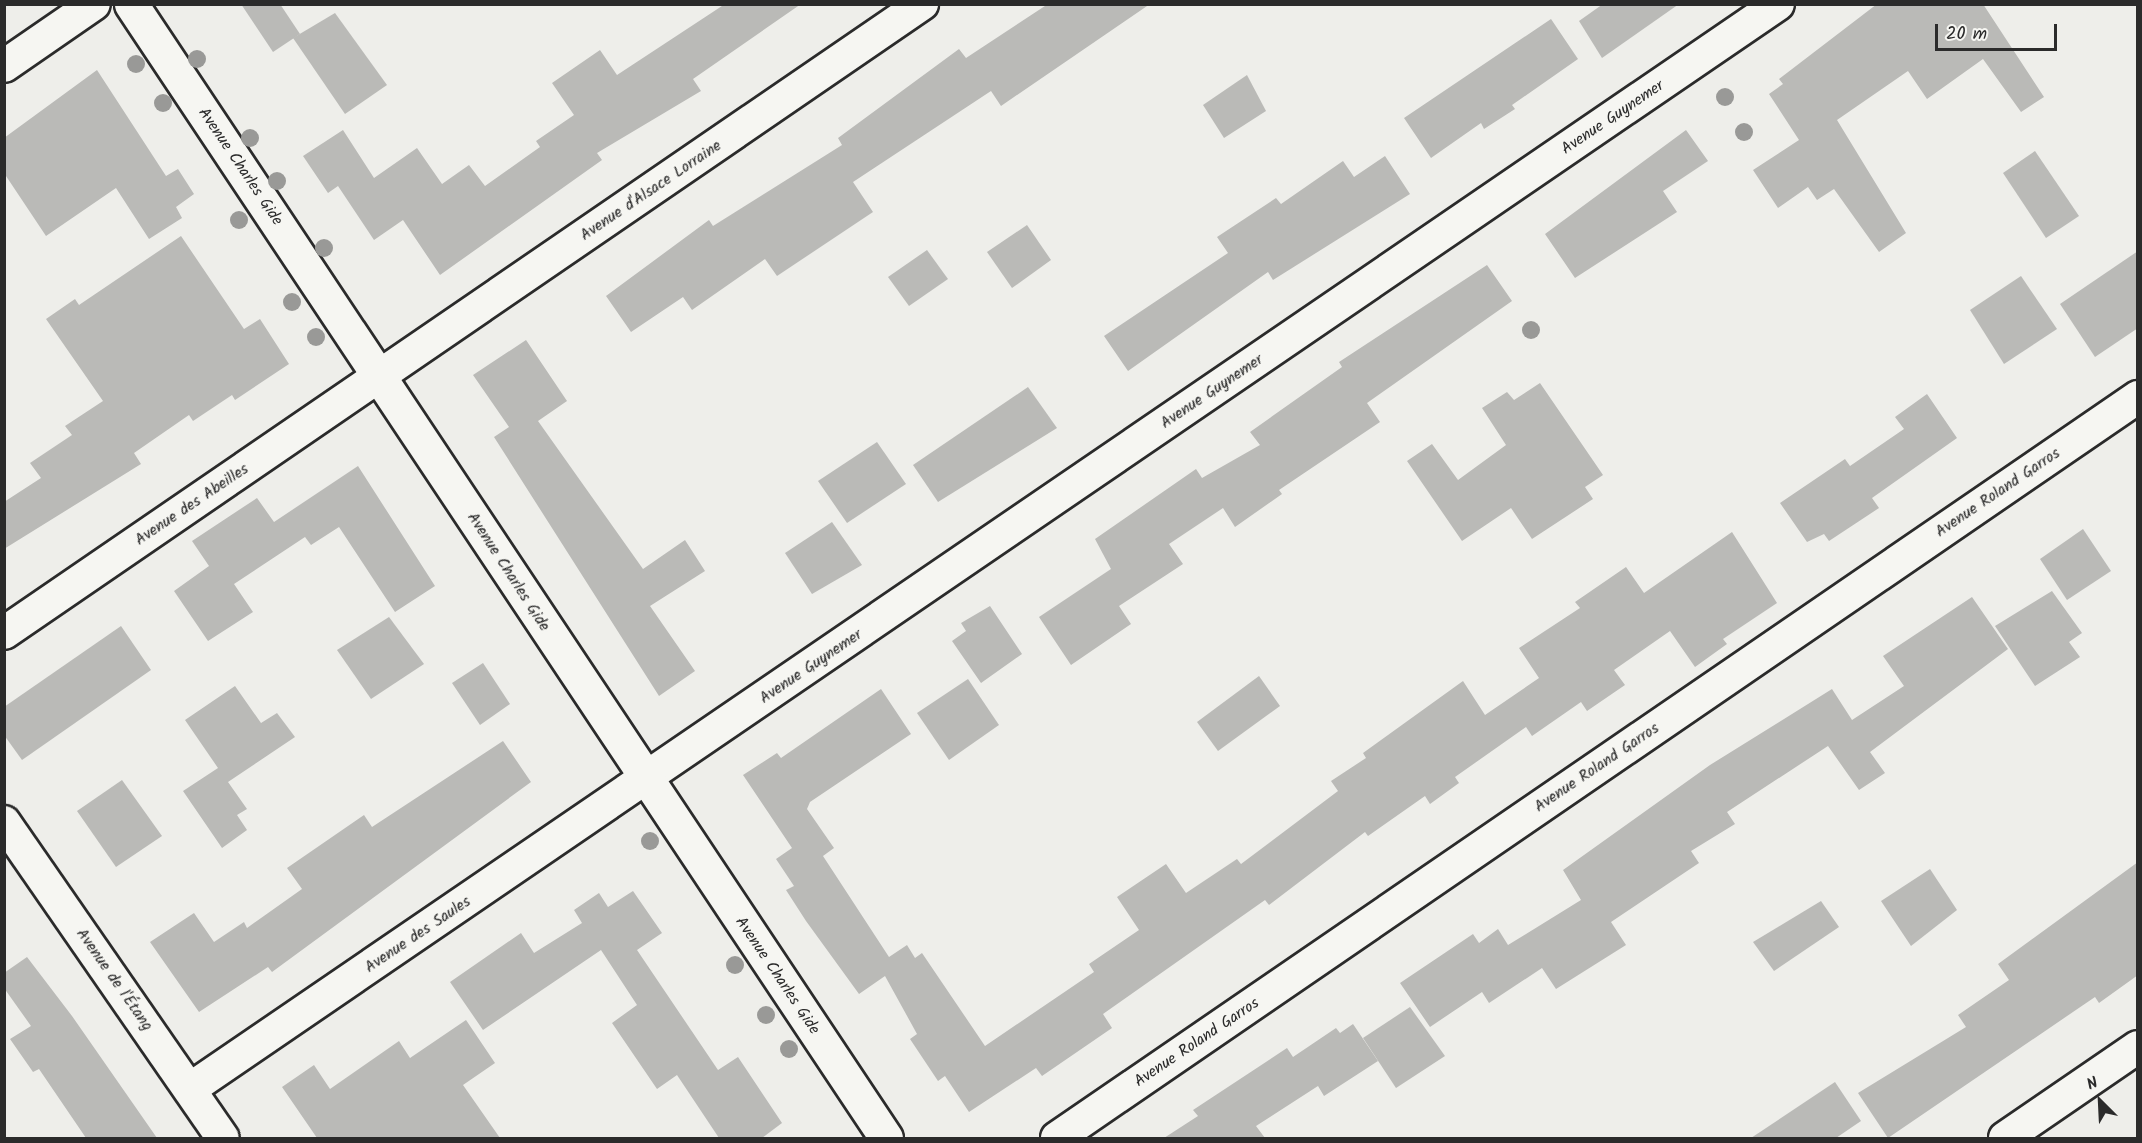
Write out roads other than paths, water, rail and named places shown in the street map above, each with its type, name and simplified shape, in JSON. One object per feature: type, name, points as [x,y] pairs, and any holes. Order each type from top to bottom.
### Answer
[{"type":"street","points":[[4,66],[94,4]]},
{"type":"street","name":"Avenue Charles Gide","points":[[131,4],[646,781],[886,1138]]},
{"type":"street","name":"Avenue d'Alsace Lorraine","points":[[379,377],[922,4]]},
{"type":"street","name":"Avenue Guynemer","points":[[646,781],[1778,4]]},
{"type":"street","name":"Avenue des Abeilles","points":[[4,633],[379,377]]},
{"type":"street","name":"Avenue Roland Garros","points":[[1057,1138],[2138,397]]},
{"type":"street","name":"Avenue des Saules","points":[[190,1089],[646,781]]},
{"type":"street","name":"Avenue de l'Étang","points":[[4,822],[223,1138]]},
{"type":"street","points":[[2005,1138],[2138,1047]]}]
